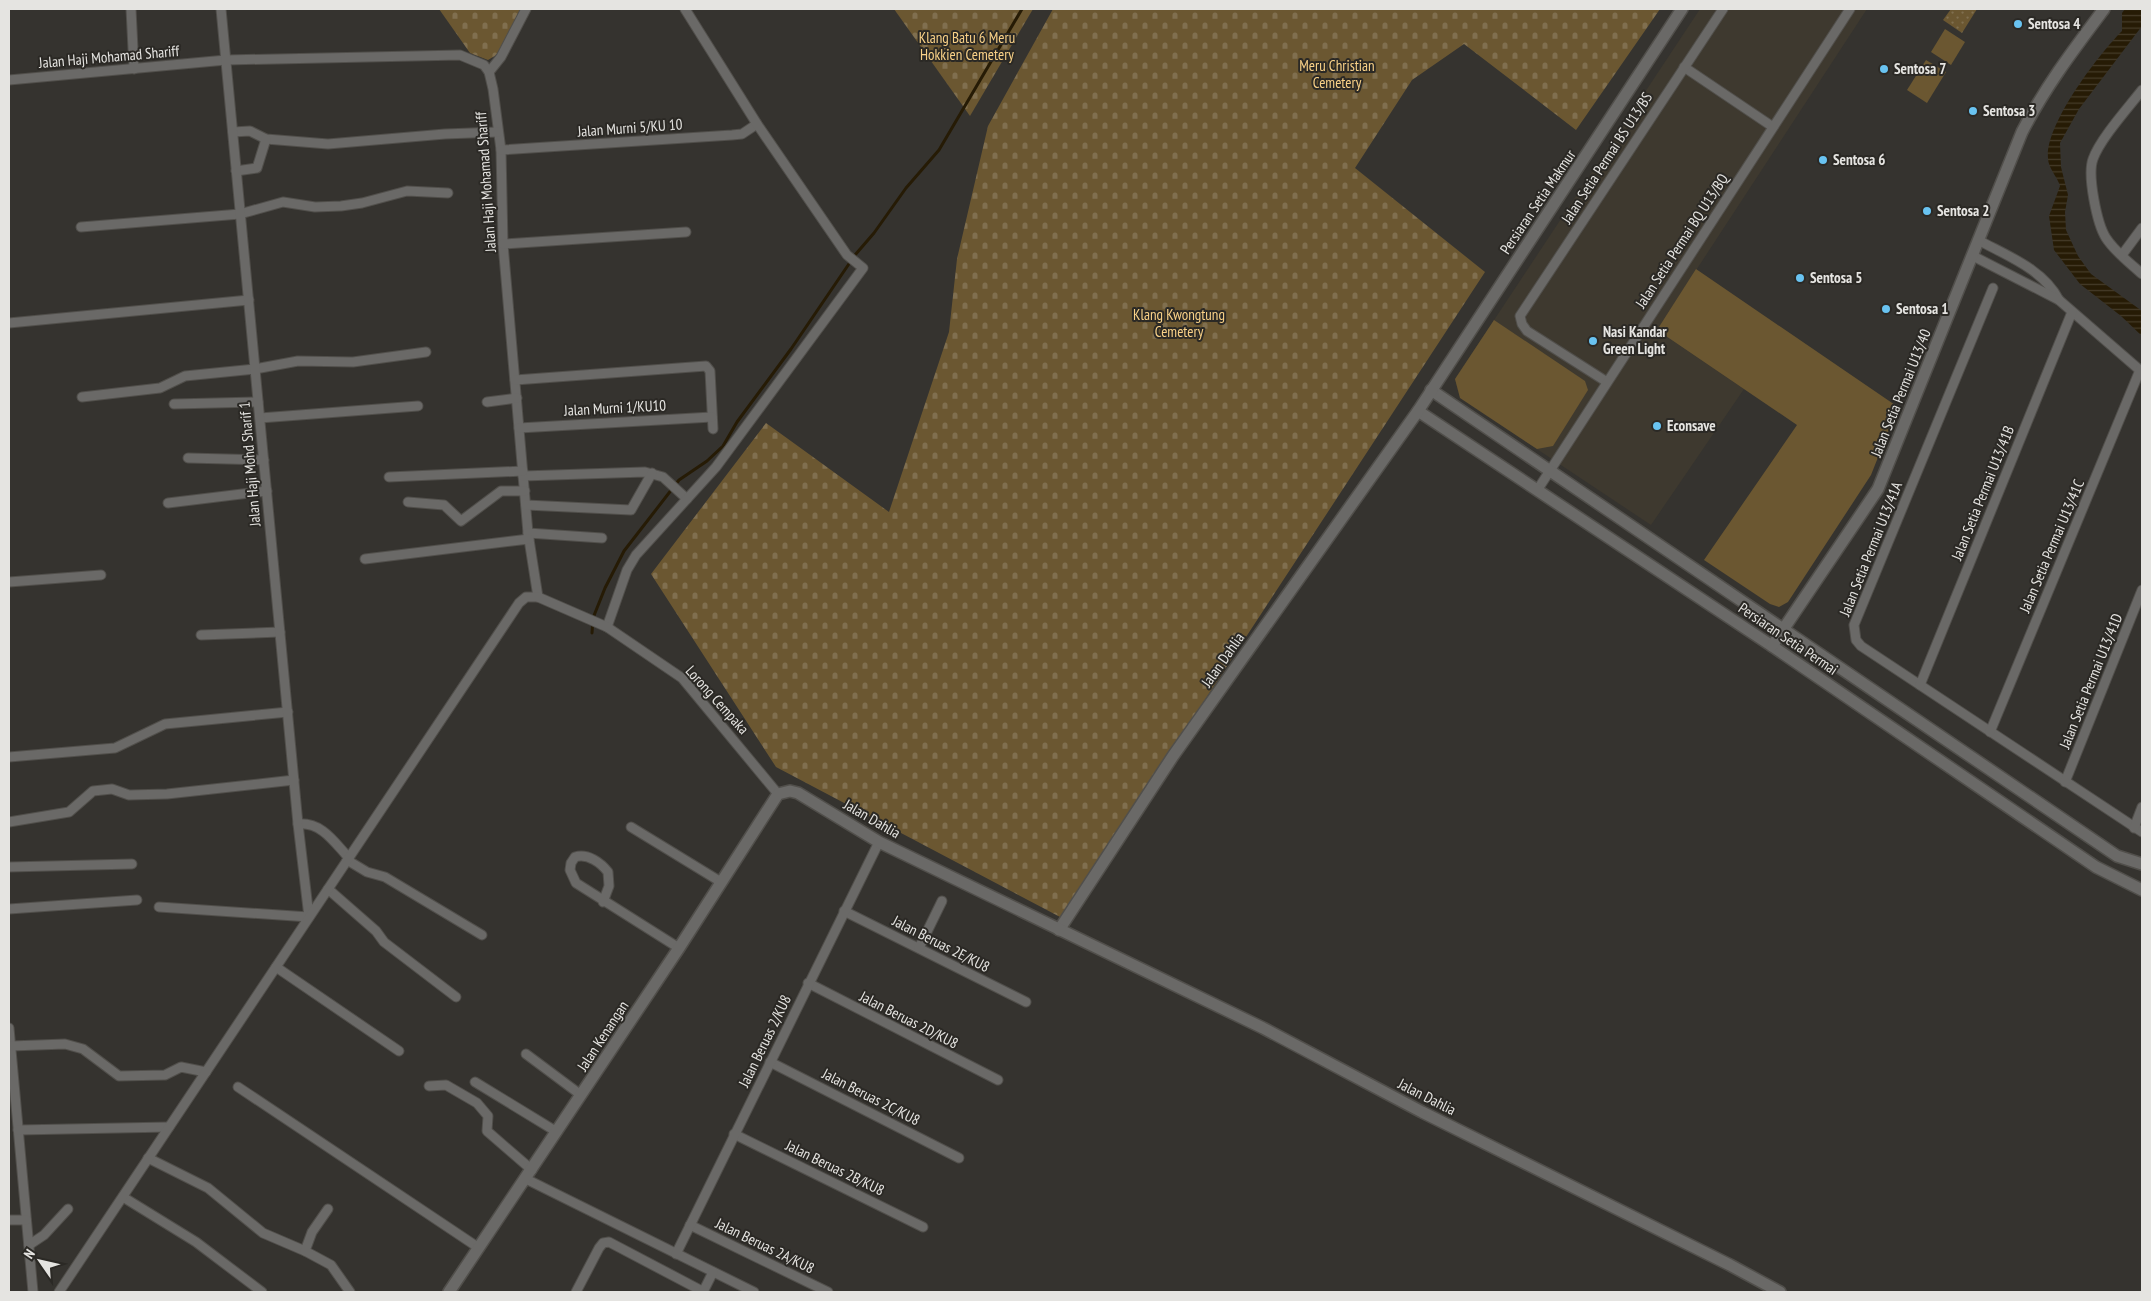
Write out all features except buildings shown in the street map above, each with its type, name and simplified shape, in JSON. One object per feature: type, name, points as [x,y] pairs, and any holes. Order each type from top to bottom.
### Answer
[{"type":"street","points":[[131,9],[134,69]]},
{"type":"street","name":"Jalan Haji Mohd Sharif 1","points":[[221,9],[298,824],[309,917]]},
{"type":"street","points":[[489,72],[501,57],[526,9]]},
{"type":"street","points":[[607,627],[627,570],[636,555],[722,459],[863,268],[847,255],[757,124],[685,9]]},
{"type":"street","name":"Persiaran Setia Makmur","points":[[1418,411],[1682,9]]},
{"type":"street","name":"Jalan Setia Permai BS U13/BS","points":[[1607,382],[1527,331],[1522,324],[1520,316],[1723,9]]},
{"type":"street","name":"Jalan Setia Permai BQ U13/BQ","points":[[1538,489],[1850,9]]},
{"type":"street","name":"Jalan Setia Permai U13/40","points":[[1772,646],[1878,489],[1980,241],[2022,132],[2038,100],[2104,9]]},
{"type":"street","name":"Jalan Haji Mohamad Shariff","points":[[9,80],[226,60],[460,55],[484,66],[489,72],[501,150],[503,244],[529,536],[538,596]]},
{"type":"street","points":[[1684,67],[1773,127]]},
{"type":"street","points":[[2142,90],[2098,149],[2092,160],[2091,176],[2102,229],[2107,240],[2142,274]]},
{"type":"street","name":"Jalan Murni 5/KU 10","points":[[501,150],[742,134],[757,124]]},
{"type":"street","points":[[233,132],[250,130],[266,140],[338,144],[445,134],[498,132]]},
{"type":"street","points":[[236,171],[257,168],[266,140]]},
{"type":"street","points":[[81,227],[240,214],[283,202],[315,207],[341,206],[362,203],[407,191],[448,193]]},
{"type":"street","points":[[2122,255],[2142,228]]},
{"type":"street","points":[[503,244],[686,232]]},
{"type":"street","points":[[1980,241],[2024,264],[2054,290],[2059,300]]},
{"type":"street","points":[[1973,256],[2059,300],[2141,371]]},
{"type":"street","name":"Jalan Setia Permai U13/41A","points":[[1993,288],[1854,625],[1856,640],[1861,646],[2138,830]]},
{"type":"street","points":[[9,323],[248,300]]},
{"type":"street","name":"Jalan Setia Permai U13/41B","points":[[1920,685],[2072,312]]},
{"type":"street","points":[[82,396],[160,388],[185,376],[255,369],[298,362],[353,362],[426,352]]},
{"type":"street","points":[[515,380],[706,366],[710,371],[713,429]]},
{"type":"street","name":"Jalan Setia Permai U13/41C","points":[[1990,732],[2141,371]]},
{"type":"street","name":"Persiaran Setia Permai","points":[[1431,390],[2117,856],[2142,864]]},
{"type":"street","points":[[486,402],[517,398]]},
{"type":"street","points":[[174,404],[258,402]]},
{"type":"street","points":[[260,418],[418,406]]},
{"type":"street","name":"Persiaran Setia Permai","points":[[1418,411],[1772,646],[2096,867],[2142,890]]},
{"type":"street","name":"Jalan Dahlia","points":[[1060,930],[1173,756],[1418,411]]},
{"type":"street","name":"Jalan Murni 1/KU10","points":[[519,428],[712,417]]},
{"type":"street","points":[[188,458],[264,460]]},
{"type":"street","points":[[389,477],[643,472],[663,476],[687,499]]},
{"type":"street","points":[[526,505],[631,510],[652,473]]},
{"type":"street","points":[[168,503],[267,491]]},
{"type":"street","points":[[408,502],[444,505],[461,521],[501,491],[525,491]]},
{"type":"street","points":[[365,559],[529,536],[602,538]]},
{"type":"street","points":[[9,582],[101,575]]},
{"type":"street","name":"Jalan Setia Permai U13/41D","points":[[2066,782],[2142,590]]},
{"type":"street","points":[[59,1292],[519,603],[526,597],[538,596]]},
{"type":"street","name":"Lorong Cempaka","points":[[538,596],[607,627],[682,678],[778,794]]},
{"type":"street","points":[[200,635],[280,632]]},
{"type":"street","points":[[9,757],[116,748],[165,724],[288,712]]},
{"type":"street","points":[[9,822],[69,812],[93,792],[112,789],[129,795],[167,794],[294,780]]},
{"type":"street","name":"Jalan Dahlia","points":[[778,794],[790,791],[798,793],[878,842],[1263,1028],[1422,1112],[1730,1265],[1780,1292]]},
{"type":"street","name":"Jalan Kenangan","points":[[449,1292],[679,948],[778,794]]},
{"type":"street","points":[[2138,830],[2142,807]]},
{"type":"street","points":[[298,824],[317,826],[328,834],[348,859],[367,872],[385,877],[482,935]]},
{"type":"street","points":[[631,827],[721,882]]},
{"type":"street","name":"Jalan Beruas 2/KU8","points":[[676,1254],[878,842]]},
{"type":"street","points":[[603,902],[609,886],[608,872],[590,858],[585,856],[575,857],[571,863],[570,870],[576,883],[603,902],[679,948]]},
{"type":"street","points":[[9,867],[132,864]]},
{"type":"street","points":[[328,889],[376,931],[384,942],[456,997]]},
{"type":"street","points":[[9,909],[137,900]]},
{"type":"street","points":[[919,948],[942,901]]},
{"type":"street","points":[[159,907],[309,917]]},
{"type":"street","name":"Jalan Beruas 2E/KU8","points":[[844,910],[1026,1002]]},
{"type":"street","points":[[276,967],[398,1051]]},
{"type":"street","name":"Jalan Beruas 2D/KU8","points":[[808,983],[998,1080]]},
{"type":"street","points":[[9,1028],[33,1292]]},
{"type":"street","points":[[11,1046],[65,1044],[83,1049],[119,1076],[164,1075],[180,1067],[206,1072]]},
{"type":"street","points":[[526,1054],[581,1095]]},
{"type":"street","name":"Jalan Beruas 2C/KU8","points":[[770,1062],[959,1158]]},
{"type":"street","points":[[475,1082],[557,1132]]},
{"type":"street","points":[[429,1086],[446,1085],[478,1103],[488,1116],[487,1131],[529,1174],[676,1254],[754,1292]]},
{"type":"street","points":[[238,1087],[479,1248]]},
{"type":"street","points":[[18,1130],[169,1127]]},
{"type":"street","name":"Jalan Beruas 2B/KU8","points":[[734,1134],[923,1227]]},
{"type":"street","points":[[148,1158],[208,1188],[263,1233],[305,1251],[331,1265],[350,1292]]},
{"type":"street","points":[[123,1197],[196,1242],[262,1292]]},
{"type":"street","points":[[29,1245],[44,1235],[68,1209]]},
{"type":"street","points":[[305,1251],[312,1232],[328,1209]]},
{"type":"street","points":[[9,1220],[26,1220]]},
{"type":"street","name":"Jalan Beruas 2A/KU8","points":[[690,1225],[828,1292]]},
{"type":"street","points":[[576,1292],[599,1248],[603,1243],[609,1242],[703,1292],[713,1272]]},
{"type":"shaded area","points":[[1700,9],[1867,9],[1657,330],[1744,389],[1651,525],[1460,398],[1455,379]]},
{"type":"shaded area","points":[[2125,9],[2142,9],[2142,26],[2079,109],[2060,143],[2061,167],[2068,195],[2065,212],[2066,230],[2078,256],[2091,274],[2142,311],[2142,336],[2121,316],[2080,284],[2054,250],[2049,216],[2060,186],[2049,165],[2049,144],[2055,128],[2075,91],[2100,56],[2122,31],[2122,13]]},
{"type":"green space","points":[[439,9],[521,9],[498,54],[488,60],[470,53]]},
{"type":"green space","name":"Klang Batu 6 Meru Hokkien Cemetery","points":[[894,9],[1033,9],[970,116]]},
{"type":"green space","name":"Klang Kwongtung Cemetery","points":[[1053,9],[1660,9],[1576,130],[1464,44],[1412,80],[1355,168],[1485,272],[1062,918],[776,767],[651,574],[766,423],[889,512],[949,332],[957,259],[988,126]]},
{"type":"green space","points":[[1951,9],[1977,9],[1962,33],[1943,20]]},
{"type":"green space","points":[[1945,29],[1965,42],[1951,65],[1931,52]]},
{"type":"green space","points":[[1926,60],[1946,72],[1927,103],[1907,90]]},
{"type":"green space","points":[[1696,269],[1898,407],[1871,475],[1788,602],[1779,607],[1770,604],[1704,560],[1797,425],[1657,330]]},
{"type":"green space","points":[[1494,320],[1585,381],[1588,390],[1553,446],[1537,449],[1460,398],[1455,379]]},
{"type":"waterway","points":[[592,633],[593,618],[605,588],[624,551],[679,480],[707,461],[723,446],[737,422],[791,349],[855,255],[874,233],[906,188],[939,150],[1022,9]]},
{"type":"place","name":"Sentosa 4","points":[[2018,24]]},
{"type":"place","name":"Sentosa 7","points":[[1884,69]]},
{"type":"place","name":"Sentosa 3","points":[[1973,111]]},
{"type":"place","name":"Sentosa 6","points":[[1823,160]]},
{"type":"place","name":"Sentosa 2","points":[[1927,211]]},
{"type":"place","name":"Sentosa 5","points":[[1800,278]]},
{"type":"place","name":"Sentosa 1","points":[[1886,309]]},
{"type":"place","name":"Nasi Kandar Green Light","points":[[1593,341]]},
{"type":"place","name":"Econsave","points":[[1657,426]]},
{"type":"park label","name":"Meru Christian Cemetery","points":[[1337,74]]}]
